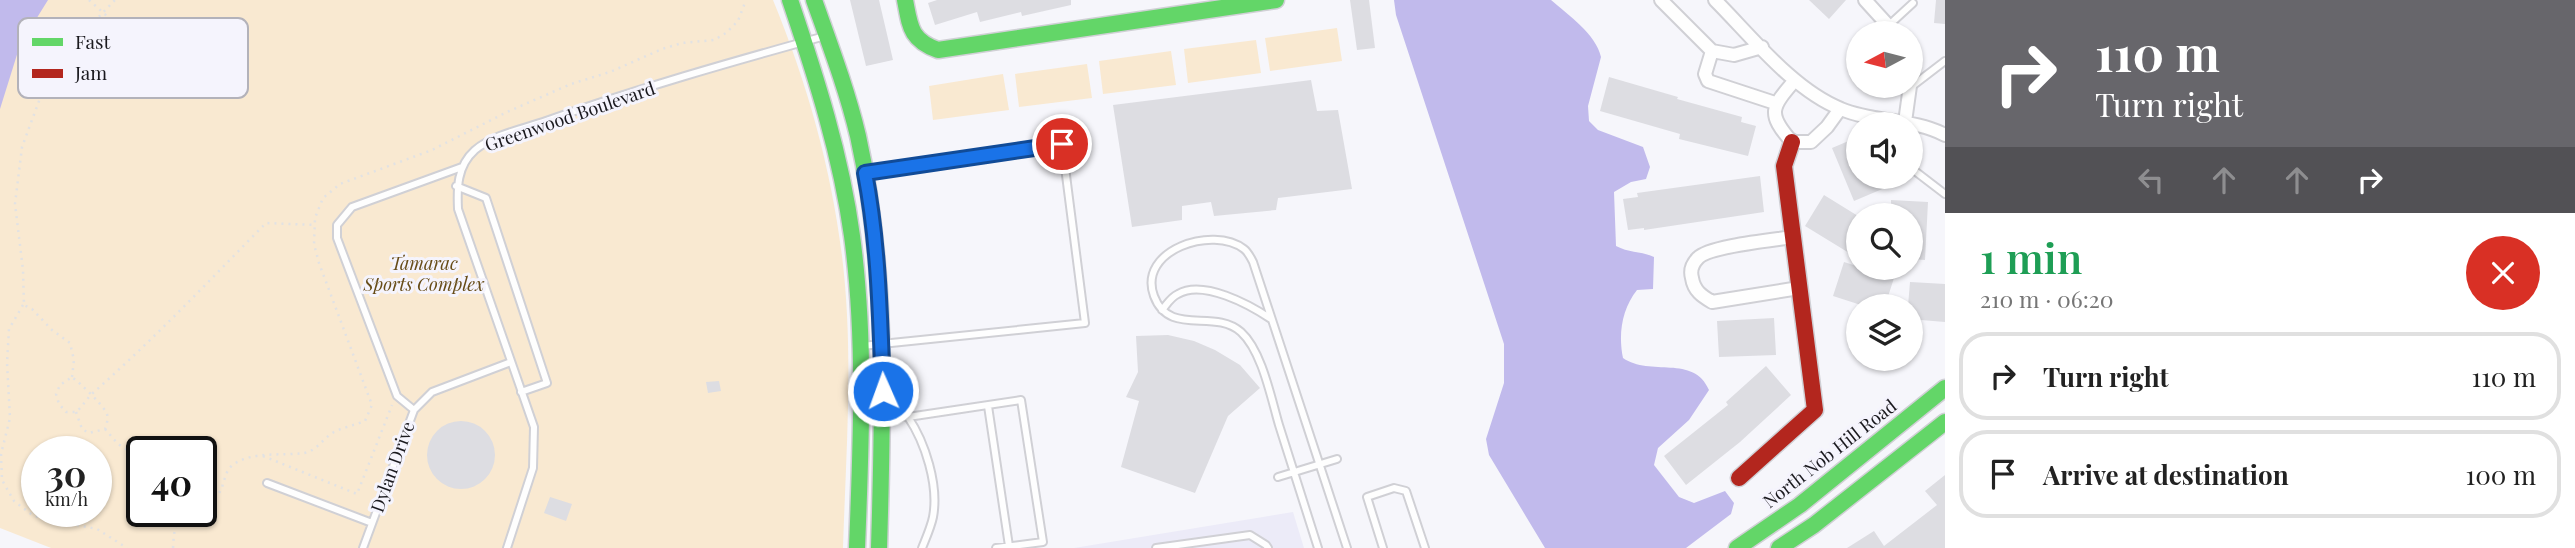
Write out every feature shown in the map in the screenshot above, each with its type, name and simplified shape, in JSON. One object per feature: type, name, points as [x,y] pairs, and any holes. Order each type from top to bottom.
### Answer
[{"type":"street","points":[[790,0],[826,117],[848,206],[856,267],[861,414],[857,548]]},
{"type":"street","points":[[814,0],[844,86],[865,173],[878,265],[883,338],[879,548]]},
{"type":"street","points":[[905,0],[913,33],[922,46],[938,50],[1276,0]]},
{"type":"street","points":[[1661,0],[1712,51],[1734,55],[1762,47]]},
{"type":"street","points":[[1715,0],[1795,80],[1840,109],[1851,112]]},
{"type":"street","points":[[1864,0],[1884,21]]},
{"type":"street","points":[[1712,51],[1705,74],[1708,81],[1775,103]]},
{"type":"street","points":[[1795,80],[1775,103],[1775,119],[1792,142],[1811,142],[1827,127],[1840,109]]},
{"type":"street","points":[[1923,128],[1945,135]]},
{"type":"street","points":[[1739,478],[1815,410],[1784,166],[1792,142]]},
{"type":"street","points":[[1793,237],[1712,250],[1698,257],[1690,270],[1692,283],[1698,293],[1712,302],[1800,288]]},
{"type":"street","name":"North Nob Hill Road","points":[[1737,548],[1800,505],[1945,388]]},
{"type":"street","points":[[1779,548],[1814,525],[1945,422]]},
{"type":"lane","points":[[1899,21],[1913,3]]},
{"type":"lane","name":"Greenwood Boulevard","points":[[507,548],[533,468],[534,427],[458,209],[456,186],[462,167],[474,150],[494,139],[576,110],[826,36]]},
{"type":"lane","points":[[1923,75],[1945,61]]},
{"type":"lane","points":[[860,347],[1085,323],[1062,144],[865,173]]},
{"type":"lane","points":[[414,410],[397,396],[337,238],[337,225],[352,207],[462,167]]},
{"type":"lane","points":[[1923,177],[1945,194]]},
{"type":"lane","points":[[456,186],[486,198],[547,383],[522,391]]},
{"type":"lane","points":[[1318,548],[1264,377],[1248,341],[1240,331],[1226,322],[1182,321],[1169,316],[1162,310],[1153,293],[1152,278],[1159,262],[1170,251],[1205,239],[1220,240],[1245,250],[1253,262],[1347,548]]},
{"type":"lane","points":[[1162,310],[1178,293],[1196,290],[1237,299],[1272,320]]},
{"type":"lane","name":"Dylan Drive","points":[[363,548],[414,410],[432,392],[511,362]]},
{"type":"lane","points":[[883,414],[908,417],[1021,400],[1043,542],[996,548]]},
{"type":"lane","points":[[988,406],[1009,546]]},
{"type":"lane","points":[[908,417],[919,434],[933,478],[934,515],[922,548]]},
{"type":"lane","points":[[1278,477],[1337,459]]},
{"type":"lane","points":[[267,483],[372,523]]},
{"type":"lane","points":[[1383,548],[1367,497],[1394,488],[1406,491],[1425,548]]},
{"type":"lane","points":[[1156,548],[1250,535],[1268,548]]},
{"type":"path","points":[[89,0],[107,18]]},
{"type":"path","points":[[98,18],[116,0]]},
{"type":"path","points":[[217,496],[223,478],[238,461],[279,453],[306,453],[331,434],[365,421],[372,405],[314,244],[315,218],[323,198],[340,184],[432,150],[507,112],[571,84],[610,72],[662,49],[682,43],[714,40],[738,21],[746,0]]},
{"type":"path","points":[[40,98],[22,147],[15,204],[24,279],[23,305],[9,329],[7,372],[10,418],[1,454],[2,480],[15,501],[31,514],[97,528],[127,548]]},
{"type":"path","points":[[23,305],[32,309],[52,330],[70,343],[74,359],[72,377],[60,385],[56,394],[58,404],[66,412],[76,412],[90,395],[121,369],[266,223],[314,225]]},
{"type":"path","points":[[72,377],[106,411],[108,421],[105,429]]},
{"type":"path","points":[[263,456],[357,494],[397,396]]},
{"type":"path","points":[[76,412],[82,429],[89,433],[105,429]]},
{"type":"path","points":[[105,429],[126,449]]},
{"type":"path","points":[[217,479],[223,478]]},
{"type":"path","points":[[173,548],[175,527]]},
{"type":"shaded area","points":[[0,0],[48,0],[37,18],[18,18],[18,51],[0,109]]},
{"type":"shaded area","points":[[1394,0],[1551,0],[1580,26],[1598,49],[1601,57],[1588,106],[1589,121],[1598,130],[1643,147],[1650,167],[1646,179],[1631,182],[1614,192],[1616,246],[1654,257],[1653,289],[1637,290],[1625,314],[1621,331],[1623,358],[1646,366],[1693,372],[1709,390],[1689,420],[1658,448],[1654,465],[1679,497],[1694,503],[1725,491],[1734,503],[1731,514],[1686,548],[1545,548],[1489,455],[1486,439],[1504,383],[1504,344],[1396,15]]},
{"type":"shaded area","points":[[1293,512],[1304,548],[1074,548]]},
{"type":"green space","name":"Tamarac Sports Complex","points":[[41,0],[773,0],[797,62],[816,126],[831,190],[842,256],[848,328],[843,548],[51,548],[0,528],[0,92],[17,38],[18,98],[248,98],[248,18],[30,18]]},
{"type":"green space","points":[[1337,28],[1342,61],[1270,71],[1265,38]]},
{"type":"green space","points":[[1256,40],[1261,73],[1188,83],[1184,49]]},
{"type":"green space","points":[[1171,51],[1176,85],[1103,94],[1099,61]]},
{"type":"green space","points":[[1087,64],[1092,98],[1019,107],[1015,74]]},
{"type":"green space","points":[[1003,74],[1009,110],[933,120],[929,86]]},
{"type":"building","points":[[850,0],[879,0],[893,60],[866,66]]},
{"type":"building","points":[[937,0],[1071,0],[1071,5],[1022,16],[1021,12],[980,22],[977,12],[935,25],[928,3]]},
{"type":"building","points":[[1350,0],[1369,0],[1375,48],[1357,50]]},
{"type":"building","points":[[1809,0],[1846,0],[1829,19]]},
{"type":"building","points":[[1936,0],[1945,0],[1945,24],[1934,23]]},
{"type":"building","points":[[1609,77],[1742,117],[1741,122],[1756,126],[1748,156],[1679,139],[1680,134],[1600,111]]},
{"type":"building","points":[[1311,80],[1317,111],[1338,110],[1352,189],[1278,198],[1276,210],[1214,216],[1211,202],[1182,206],[1182,220],[1132,227],[1113,105]]},
{"type":"building","points":[[1846,142],[1846,182],[1832,148]]},
{"type":"building","points":[[1760,176],[1764,212],[1628,230],[1623,199],[1638,197],[1637,193]]},
{"type":"building","points":[[1849,189],[1882,189],[1854,201]]},
{"type":"building","points":[[1824,195],[1846,209],[1846,251],[1805,226]]},
{"type":"building","points":[[1891,200],[1928,202],[1925,260],[1923,203],[1891,203]]},
{"type":"building","points":[[1844,262],[1846,280],[1893,280],[1889,294],[1846,294],[1846,300],[1833,296]]},
{"type":"building","points":[[1910,282],[1945,284],[1945,322],[1923,320],[1923,294],[1909,294]]},
{"type":"building","points":[[1774,318],[1776,355],[1719,357],[1717,321]]},
{"type":"building","points":[[1168,335],[1194,341],[1215,350],[1240,365],[1260,388],[1228,416],[1195,493],[1121,467],[1139,401],[1126,397],[1138,372],[1136,336]]},
{"type":"building","points":[[1766,366],[1791,395],[1740,442],[1686,485],[1664,456],[1728,405],[1726,402]]},
{"type":"building","points":[[719,381],[721,391],[708,393],[706,382]]},
{"type":"building","points":[[468,421],[489,436],[495,448],[493,468],[485,479],[468,489],[454,489],[437,479],[429,468],[427,448],[437,431],[448,423]]},
{"type":"building","points":[[1945,475],[1945,548],[1847,548],[1874,531],[1884,546],[1937,505],[1925,491]]},
{"type":"building","points":[[550,497],[572,504],[566,521],[544,513]]},
{"type":"traffic: fast","points":[[790,0],[834,146],[852,236],[861,353],[857,548]]},
{"type":"traffic: fast","points":[[814,0],[858,136],[868,187],[879,289],[881,341],[879,548]]},
{"type":"traffic: fast","points":[[905,0],[913,31],[922,42],[938,50],[1276,0]]},
{"type":"traffic: fast","points":[[1737,548],[1800,505],[1945,388]]},
{"type":"traffic: fast","points":[[1779,548],[1814,525],[1945,422]]},
{"type":"traffic: jam","points":[[1739,478],[1815,410],[1784,166],[1792,142]]},
{"type":"route","points":[[883,391],[883,338],[878,265],[865,173],[1062,144]]}]
